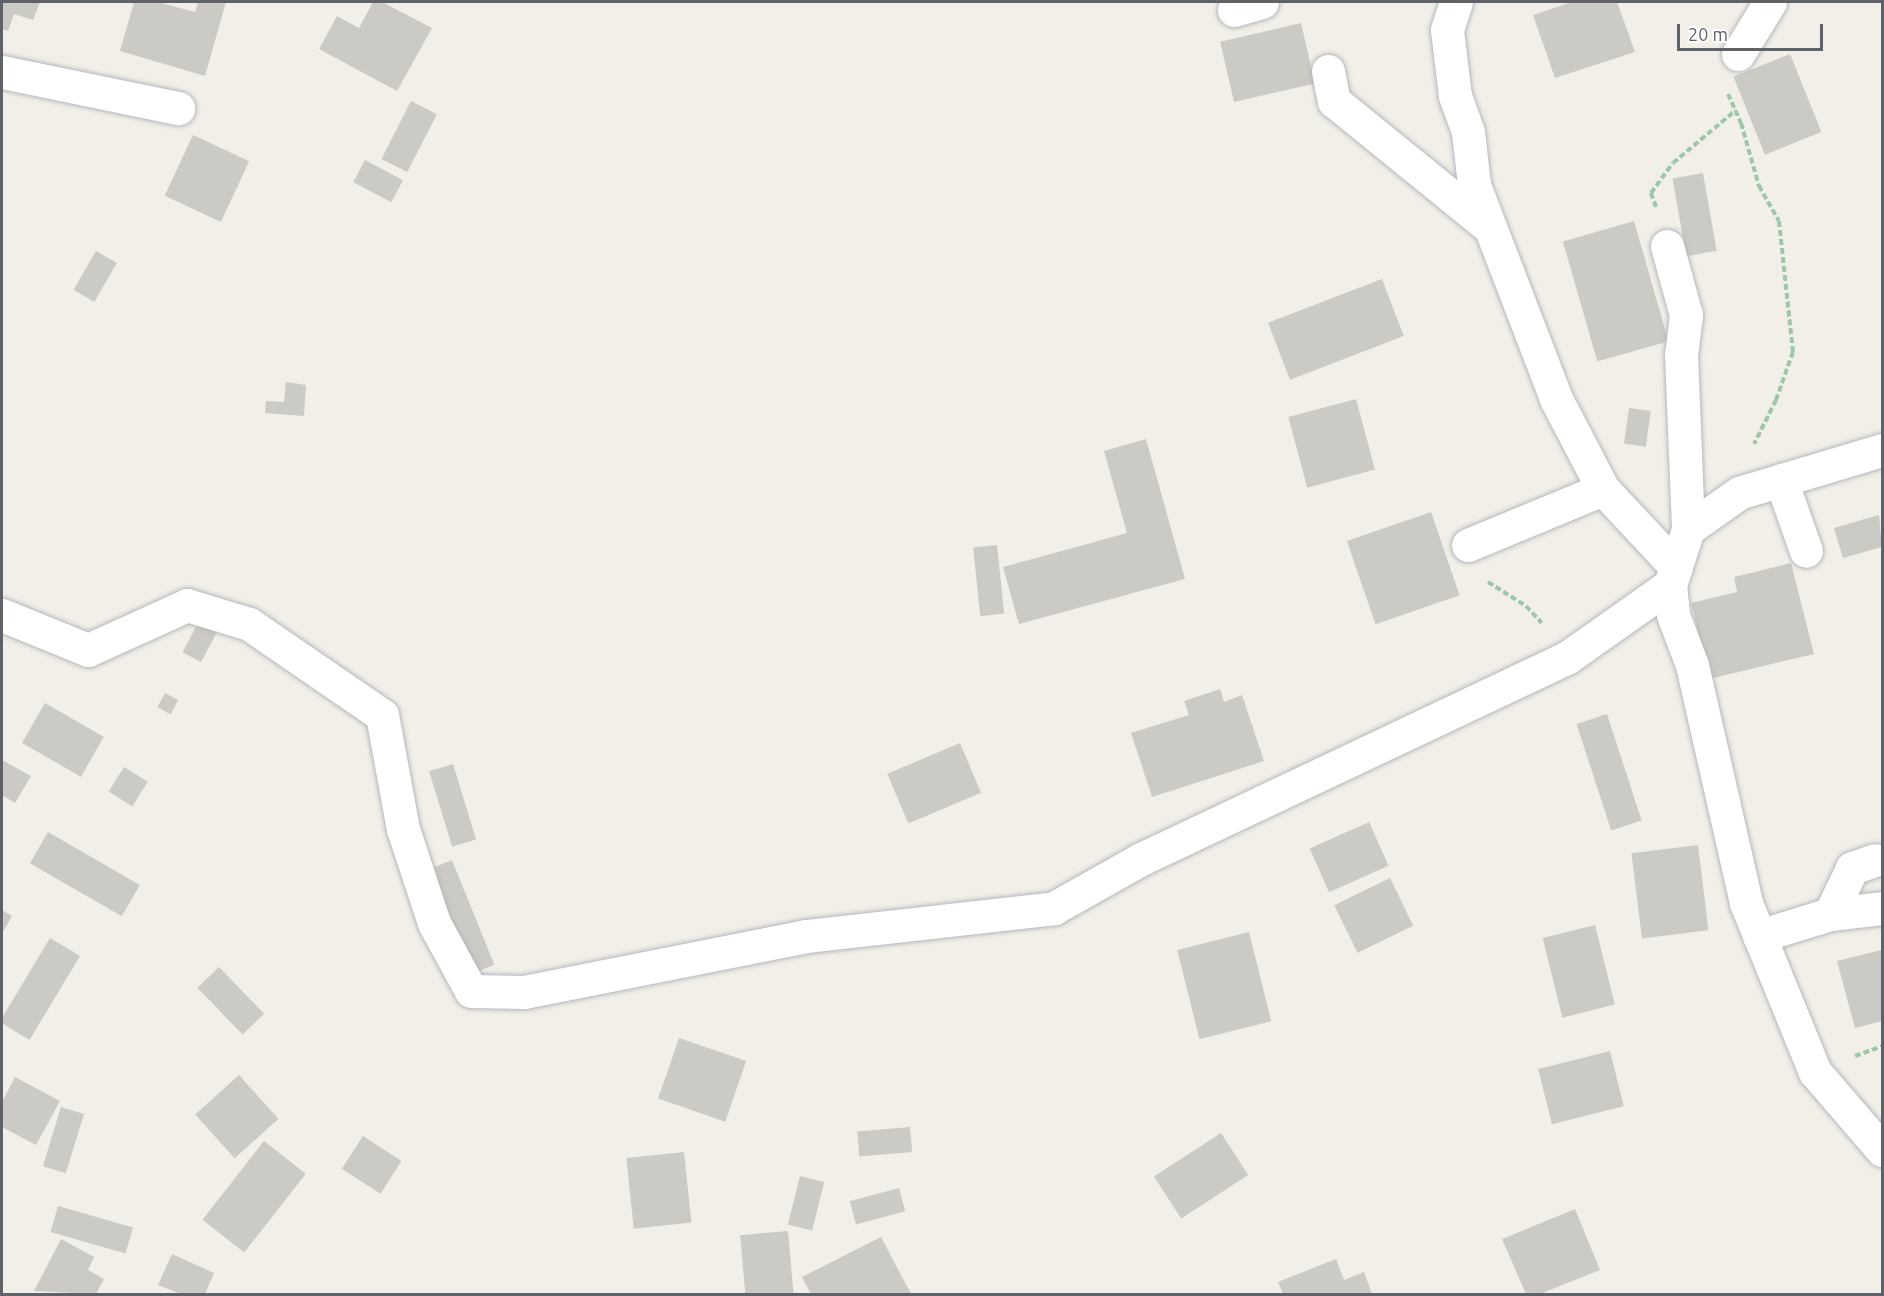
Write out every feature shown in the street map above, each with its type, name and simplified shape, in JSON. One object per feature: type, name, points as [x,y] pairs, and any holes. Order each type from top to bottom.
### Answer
[{"type":"street","points":[[1456,2],[1447,30],[1455,96],[1468,132],[1474,185],[1556,399],[1603,489],[1673,576]]},
{"type":"street","points":[[1738,54],[1770,2]]},
{"type":"street","points":[[1328,71],[1334,101],[1491,229]]},
{"type":"street","points":[[2,72],[178,108]]},
{"type":"street","points":[[1667,246],[1686,315],[1681,354],[1688,529],[1673,576],[1673,615],[1692,665],[1746,903],[1815,1072],[1882,1150]]},
{"type":"street","points":[[1688,529],[1739,493],[1882,450]]},
{"type":"street","points":[[1781,480],[1806,550]]},
{"type":"street","points":[[1468,545],[1603,489]]},
{"type":"street","points":[[2,615],[88,650],[187,605],[249,624],[382,715],[403,829],[434,923],[471,991],[525,992],[806,936],[1054,908],[1151,854],[1568,657],[1673,576]]},
{"type":"street","points":[[1830,914],[1852,868],[1875,860]]},
{"type":"street","points":[[1759,936],[1830,914],[1882,908]]},
{"type":"path","points":[[1738,54],[1720,78],[1736,110],[1759,186],[1779,221],[1793,352],[1776,400],[1745,462],[1739,493]]},
{"type":"path","points":[[1667,246],[1651,193],[1673,163],[1736,110]]},
{"type":"path","points":[[1468,545],[1489,583],[1526,606],[1568,657]]},
{"type":"building","points":[[2,2],[40,2],[33,20],[14,14],[8,31],[2,29]]},
{"type":"building","points":[[134,2],[157,2],[195,12],[198,2],[226,2],[205,76],[120,51]]},
{"type":"building","points":[[373,2],[382,2],[432,28],[397,91],[319,49],[337,16],[359,28]]},
{"type":"building","points":[[1572,2],[1617,2],[1635,52],[1555,78],[1533,15]]},
{"type":"building","points":[[1301,23],[1315,83],[1234,102],[1220,42]]},
{"type":"building","points":[[1790,54],[1821,132],[1765,155],[1733,77]]},
{"type":"building","points":[[411,101],[437,114],[407,172],[381,159]]},
{"type":"building","points":[[193,135],[249,161],[221,222],[165,196]]},
{"type":"building","points":[[365,160],[403,180],[391,202],[353,182]]},
{"type":"building","points":[[1703,173],[1717,251],[1686,256],[1672,178]]},
{"type":"building","points":[[1634,221],[1668,341],[1597,362],[1563,241]]},
{"type":"building","points":[[96,251],[117,263],[94,302],[74,290]]},
{"type":"building","points":[[1382,279],[1404,336],[1290,380],[1268,323]]},
{"type":"building","points":[[286,382],[306,385],[304,416],[265,413],[266,401],[284,402]]},
{"type":"building","points":[[1356,399],[1375,470],[1307,488],[1288,417]]},
{"type":"building","points":[[1629,408],[1651,411],[1646,447],[1624,444]]},
{"type":"building","points":[[1146,439],[1185,579],[1019,624],[1003,567],[1127,533],[1104,451]]},
{"type":"building","points":[[1431,512],[1460,595],[1375,624],[1347,541]]},
{"type":"building","points":[[1879,515],[1882,547],[1843,558],[1834,528]]},
{"type":"building","points":[[997,545],[1004,614],[980,616],[973,548]]},
{"type":"building","points":[[1791,563],[1814,654],[1709,679],[1691,603],[1737,592],[1734,577]]},
{"type":"building","points":[[198,623],[217,633],[201,662],[183,652]]},
{"type":"building","points":[[1220,689],[1224,702],[1242,695],[1264,761],[1152,797],[1131,733],[1189,715],[1184,701]]},
{"type":"building","points":[[165,693],[178,700],[171,714],[157,707]]},
{"type":"building","points":[[45,703],[104,737],[81,777],[22,743]]},
{"type":"building","points":[[1607,714],[1642,821],[1611,830],[1577,724]]},
{"type":"building","points":[[960,743],[981,793],[908,824],[887,774]]},
{"type":"building","points":[[2,760],[31,776],[15,803],[2,795]]},
{"type":"building","points":[[453,764],[476,840],[452,847],[429,771]]},
{"type":"building","points":[[124,767],[148,782],[132,806],[109,792]]},
{"type":"building","points":[[1369,822],[1389,866],[1329,892],[1310,848]]},
{"type":"building","points":[[48,832],[140,885],[122,916],[30,863]]},
{"type":"building","points":[[1698,845],[1708,930],[1642,939],[1631,853]]},
{"type":"building","points":[[452,860],[494,965],[472,974],[430,869]]},
{"type":"building","points":[[1390,878],[1413,926],[1358,953],[1334,905]]},
{"type":"building","points":[[2,910],[12,916],[2,934]]},
{"type":"building","points":[[1595,925],[1615,1005],[1562,1018],[1543,938]]},
{"type":"building","points":[[1249,932],[1271,1021],[1199,1039],[1177,950]]},
{"type":"building","points":[[50,938],[80,956],[30,1040],[2,1023],[2,1018]]},
{"type":"building","points":[[1882,950],[1882,1021],[1855,1028],[1837,961]]},
{"type":"building","points":[[219,967],[264,1014],[243,1035],[197,988]]},
{"type":"building","points":[[679,1038],[746,1061],[725,1122],[658,1099]]},
{"type":"building","points":[[1610,1051],[1624,1106],[1552,1124],[1538,1069]]},
{"type":"building","points":[[239,1075],[278,1119],[235,1158],[195,1114]]},
{"type":"building","points":[[15,1077],[60,1101],[36,1145],[2,1127],[2,1102]]},
{"type":"building","points":[[61,1107],[84,1114],[66,1173],[43,1166]]},
{"type":"building","points":[[910,1127],[912,1152],[859,1157],[857,1132]]},
{"type":"building","points":[[1221,1133],[1248,1175],[1181,1219],[1154,1177]]},
{"type":"building","points":[[363,1136],[402,1161],[380,1194],[342,1169]]},
{"type":"building","points":[[264,1141],[306,1174],[244,1252],[202,1220]]},
{"type":"building","points":[[684,1152],[691,1223],[634,1229],[626,1158]]},
{"type":"building","points":[[800,1176],[824,1182],[812,1231],[788,1225]]},
{"type":"building","points":[[899,1188],[905,1211],[856,1224],[850,1201]]},
{"type":"building","points":[[58,1206],[133,1227],[126,1253],[51,1232]]},
{"type":"building","points":[[1575,1209],[1600,1270],[1540,1294],[1526,1294],[1502,1239]]},
{"type":"building","points":[[788,1231],[793,1294],[745,1294],[740,1235]]},
{"type":"building","points":[[881,1237],[911,1294],[811,1294],[802,1277]]},
{"type":"building","points":[[61,1239],[94,1257],[88,1270],[104,1279],[96,1294],[34,1291]]},
{"type":"building","points":[[172,1254],[214,1273],[205,1294],[181,1294],[158,1285]]},
{"type":"building","points":[[1336,1259],[1344,1280],[1364,1272],[1372,1294],[1283,1294],[1278,1282]]}]
